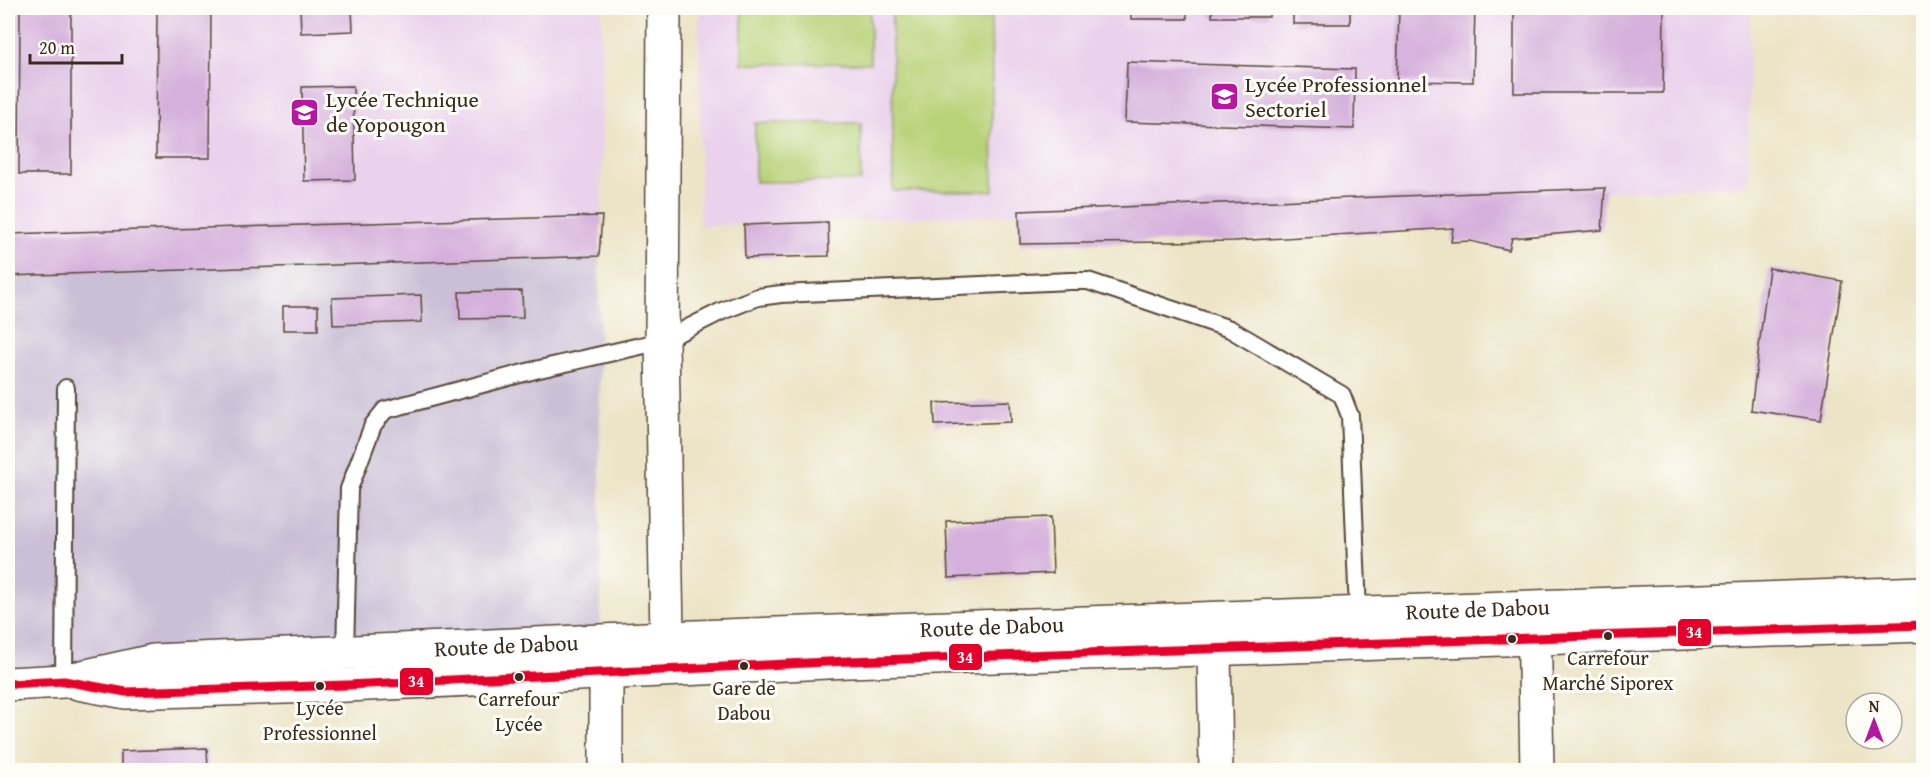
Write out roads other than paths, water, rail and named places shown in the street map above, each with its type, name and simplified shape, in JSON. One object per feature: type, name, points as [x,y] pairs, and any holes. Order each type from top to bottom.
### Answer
[{"type":"street","points":[[664,8],[662,341],[667,638]]},
{"type":"street","name":"Route de Dabou","points":[[64,681],[126,692],[606,674],[848,661],[1214,649],[1923,592]]},
{"type":"street","name":"Route de Dabou","points":[[8,684],[64,681],[153,661],[667,638],[1358,612],[1534,622],[1923,625]]},
{"type":"street","points":[[1534,622],[1537,771]]},
{"type":"street","points":[[1214,649],[1216,771]]},
{"type":"street","points":[[606,674],[606,771]]},
{"type":"lane","points":[[345,653],[347,505],[350,489],[378,415],[385,410],[523,373],[662,341],[722,310],[758,297],[781,294],[1070,281],[1088,281],[1230,329],[1342,395],[1350,416],[1358,612]]},
{"type":"lane","points":[[64,681],[66,388]]},
{"type":"place","name":"Lycée Professionnel Sectoriel","points":[[1224,97]]},
{"type":"place","name":"Lycée Technique de Yopougon","points":[[305,112]]},
{"type":"place","name":"Carrefour Marché Siporex","points":[[1608,636]]},
{"type":"place","name":"Gare de Dabou","points":[[744,666]]},
{"type":"place","name":"Carrefour Lycée","points":[[519,677]]},
{"type":"place","name":"Lycée Professionnel","points":[[320,686]]}]
